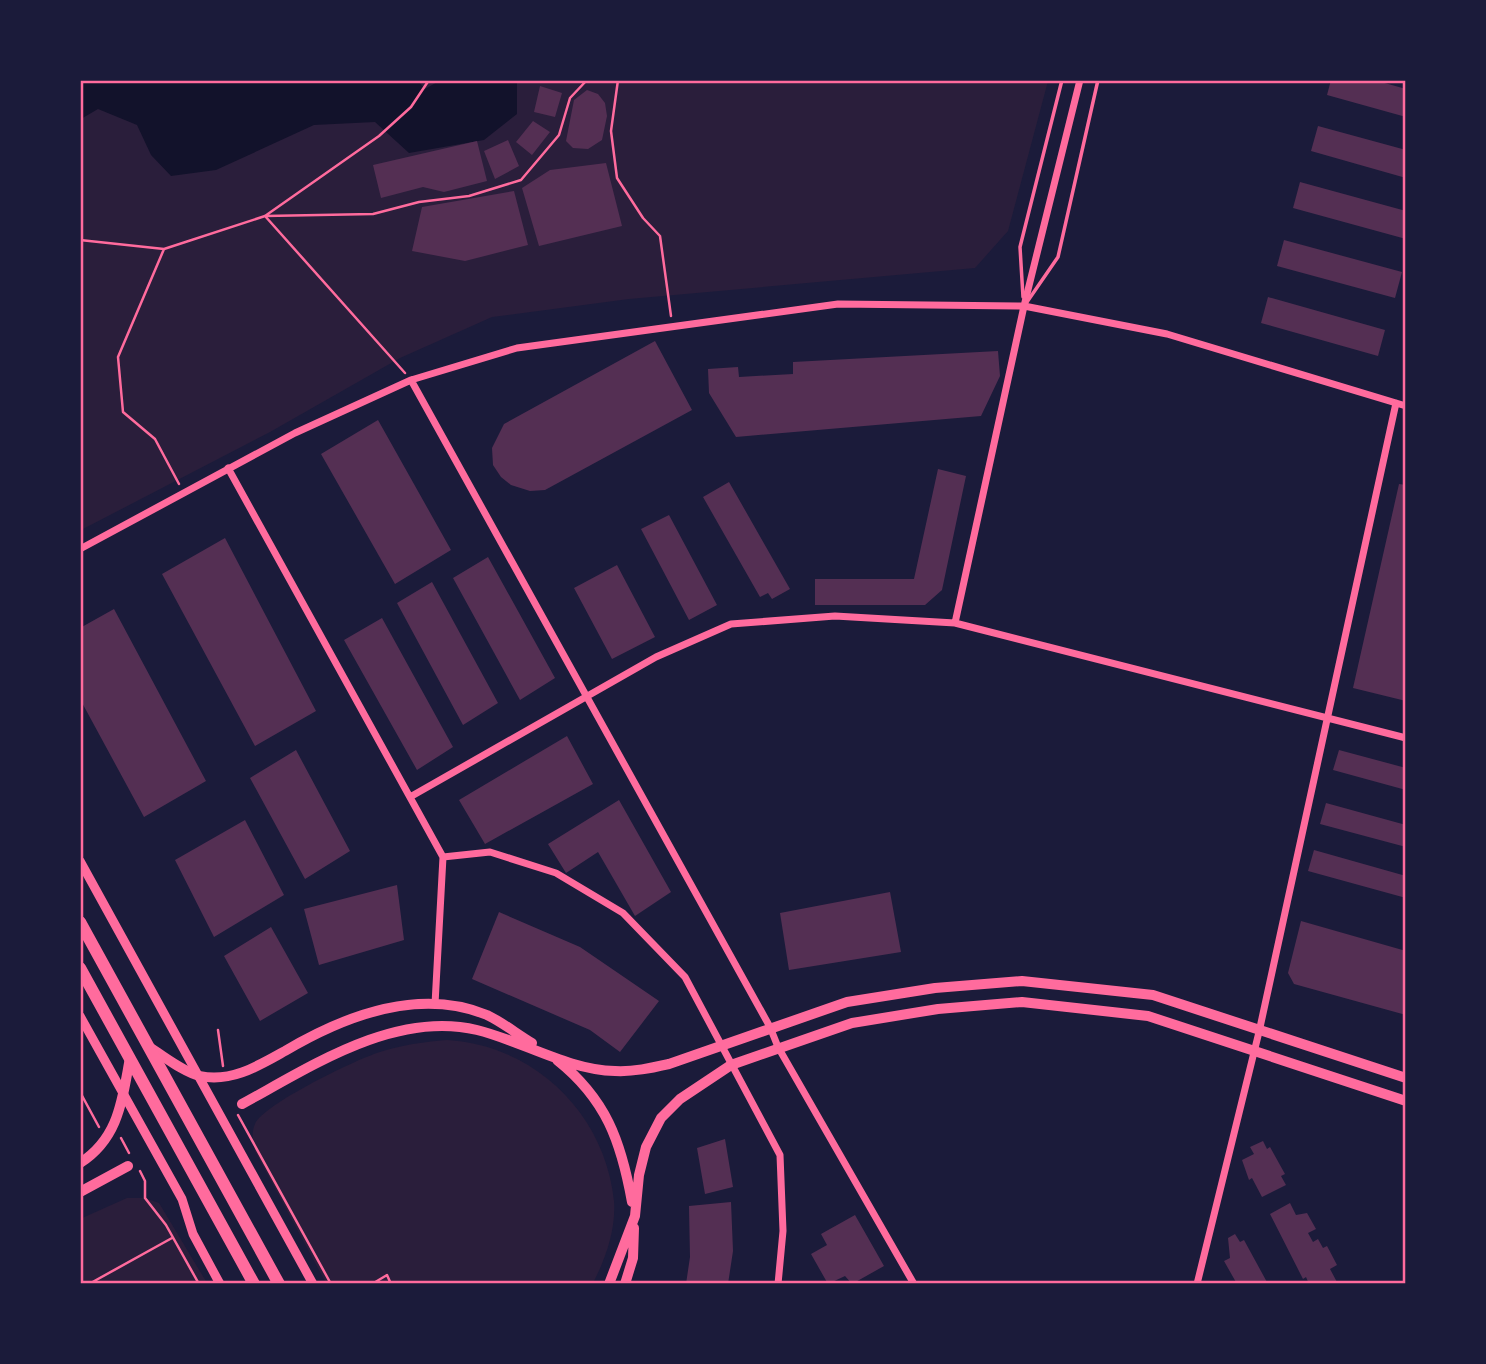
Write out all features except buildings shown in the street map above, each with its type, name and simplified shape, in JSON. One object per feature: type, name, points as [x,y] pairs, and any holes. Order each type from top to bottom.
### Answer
[{"type":"highway","points":[[80,922],[279,1283]]},
{"type":"highway","points":[[80,968],[254,1283]]},
{"type":"main road","points":[[237,1105],[322,1060],[373,1040],[427,1026],[474,1030],[552,1056],[616,1071],[668,1064],[847,1002],[936,988],[1022,981],[1153,995],[1405,1078]]},
{"type":"main road","points":[[625,1283],[633,1258],[639,1175],[646,1147],[661,1118],[680,1099],[731,1065],[852,1023],[938,1009],[1022,1002],[1148,1016],[1405,1101]]},
{"type":"main road","points":[[149,1047],[199,1076],[224,1077],[258,1067],[311,1035],[372,1010],[435,1004],[486,1015],[552,1056],[582,1080],[604,1110],[625,1164],[635,1216],[609,1283]]},
{"type":"main road","points":[[80,1163],[112,1133],[130,1058]]},
{"type":"main road","points":[[80,1192],[133,1165]]},
{"type":"street","points":[[955,623],[1024,306],[1080,80]]},
{"type":"street","points":[[80,549],[228,468],[411,380],[517,348],[838,304],[1024,306],[1167,334],[1405,406]]},
{"type":"street","points":[[411,380],[589,696],[770,1027],[778,1047],[915,1283]]},
{"type":"street","points":[[1197,1283],[1259,1032],[1396,403]]},
{"type":"street","points":[[228,468],[443,857],[435,1004]]},
{"type":"street","points":[[410,797],[656,657],[731,624],[835,616],[955,623],[1405,738]]},
{"type":"street","points":[[443,857],[490,852],[556,873],[623,913],[685,977],[780,1155],[783,1231],[778,1283]]},
{"type":"street","points":[[80,861],[313,1283]]},
{"type":"street","points":[[80,1016],[181,1199],[193,1234],[220,1283]]},
{"type":"lane","points":[[1024,306],[1020,247],[1062,80]]},
{"type":"lane","points":[[1024,306],[1058,257],[1098,80]]},
{"type":"path","points":[[265,216],[379,136],[411,107],[429,80]]},
{"type":"path","points":[[81,240],[164,248],[265,216],[373,214],[419,202],[469,196],[521,180],[559,135],[570,98],[587,80]]},
{"type":"path","points":[[618,80],[611,131],[617,178],[643,218],[660,236],[673,326]]},
{"type":"path","points":[[265,216],[411,380]]},
{"type":"path","points":[[164,248],[118,357],[123,412],[155,439],[184,492]]},
{"type":"path","points":[[218,1030],[224,1077]]},
{"type":"path","points":[[80,1092],[100,1128],[120,1137],[133,1165],[145,1181],[145,1198],[173,1237],[199,1283]]},
{"type":"path","points":[[237,1105],[331,1283]]},
{"type":"path","points":[[89,1283],[173,1237]]},
{"type":"path","points":[[372,1283],[387,1275],[391,1283]]},
{"type":"shaded area","points":[[417,80],[425,89],[439,81],[517,81],[517,114],[484,140],[409,153],[375,122],[314,125],[216,170],[171,176],[151,155],[137,125],[98,109],[81,119],[81,81]]},
{"type":"shaded area","points":[[81,81],[1048,81],[1008,231],[975,268],[629,299],[492,317],[400,358],[270,432],[81,530]]},
{"type":"shaded area","points":[[447,1040],[479,1045],[509,1055],[536,1070],[560,1089],[580,1113],[596,1139],[608,1169],[614,1212],[609,1243],[593,1283],[326,1283],[255,1151],[255,1124],[291,1095],[365,1058],[403,1046]]},
{"type":"shaded area","points":[[127,1198],[145,1198],[159,1203],[207,1283],[81,1283],[80,1219]]}]
